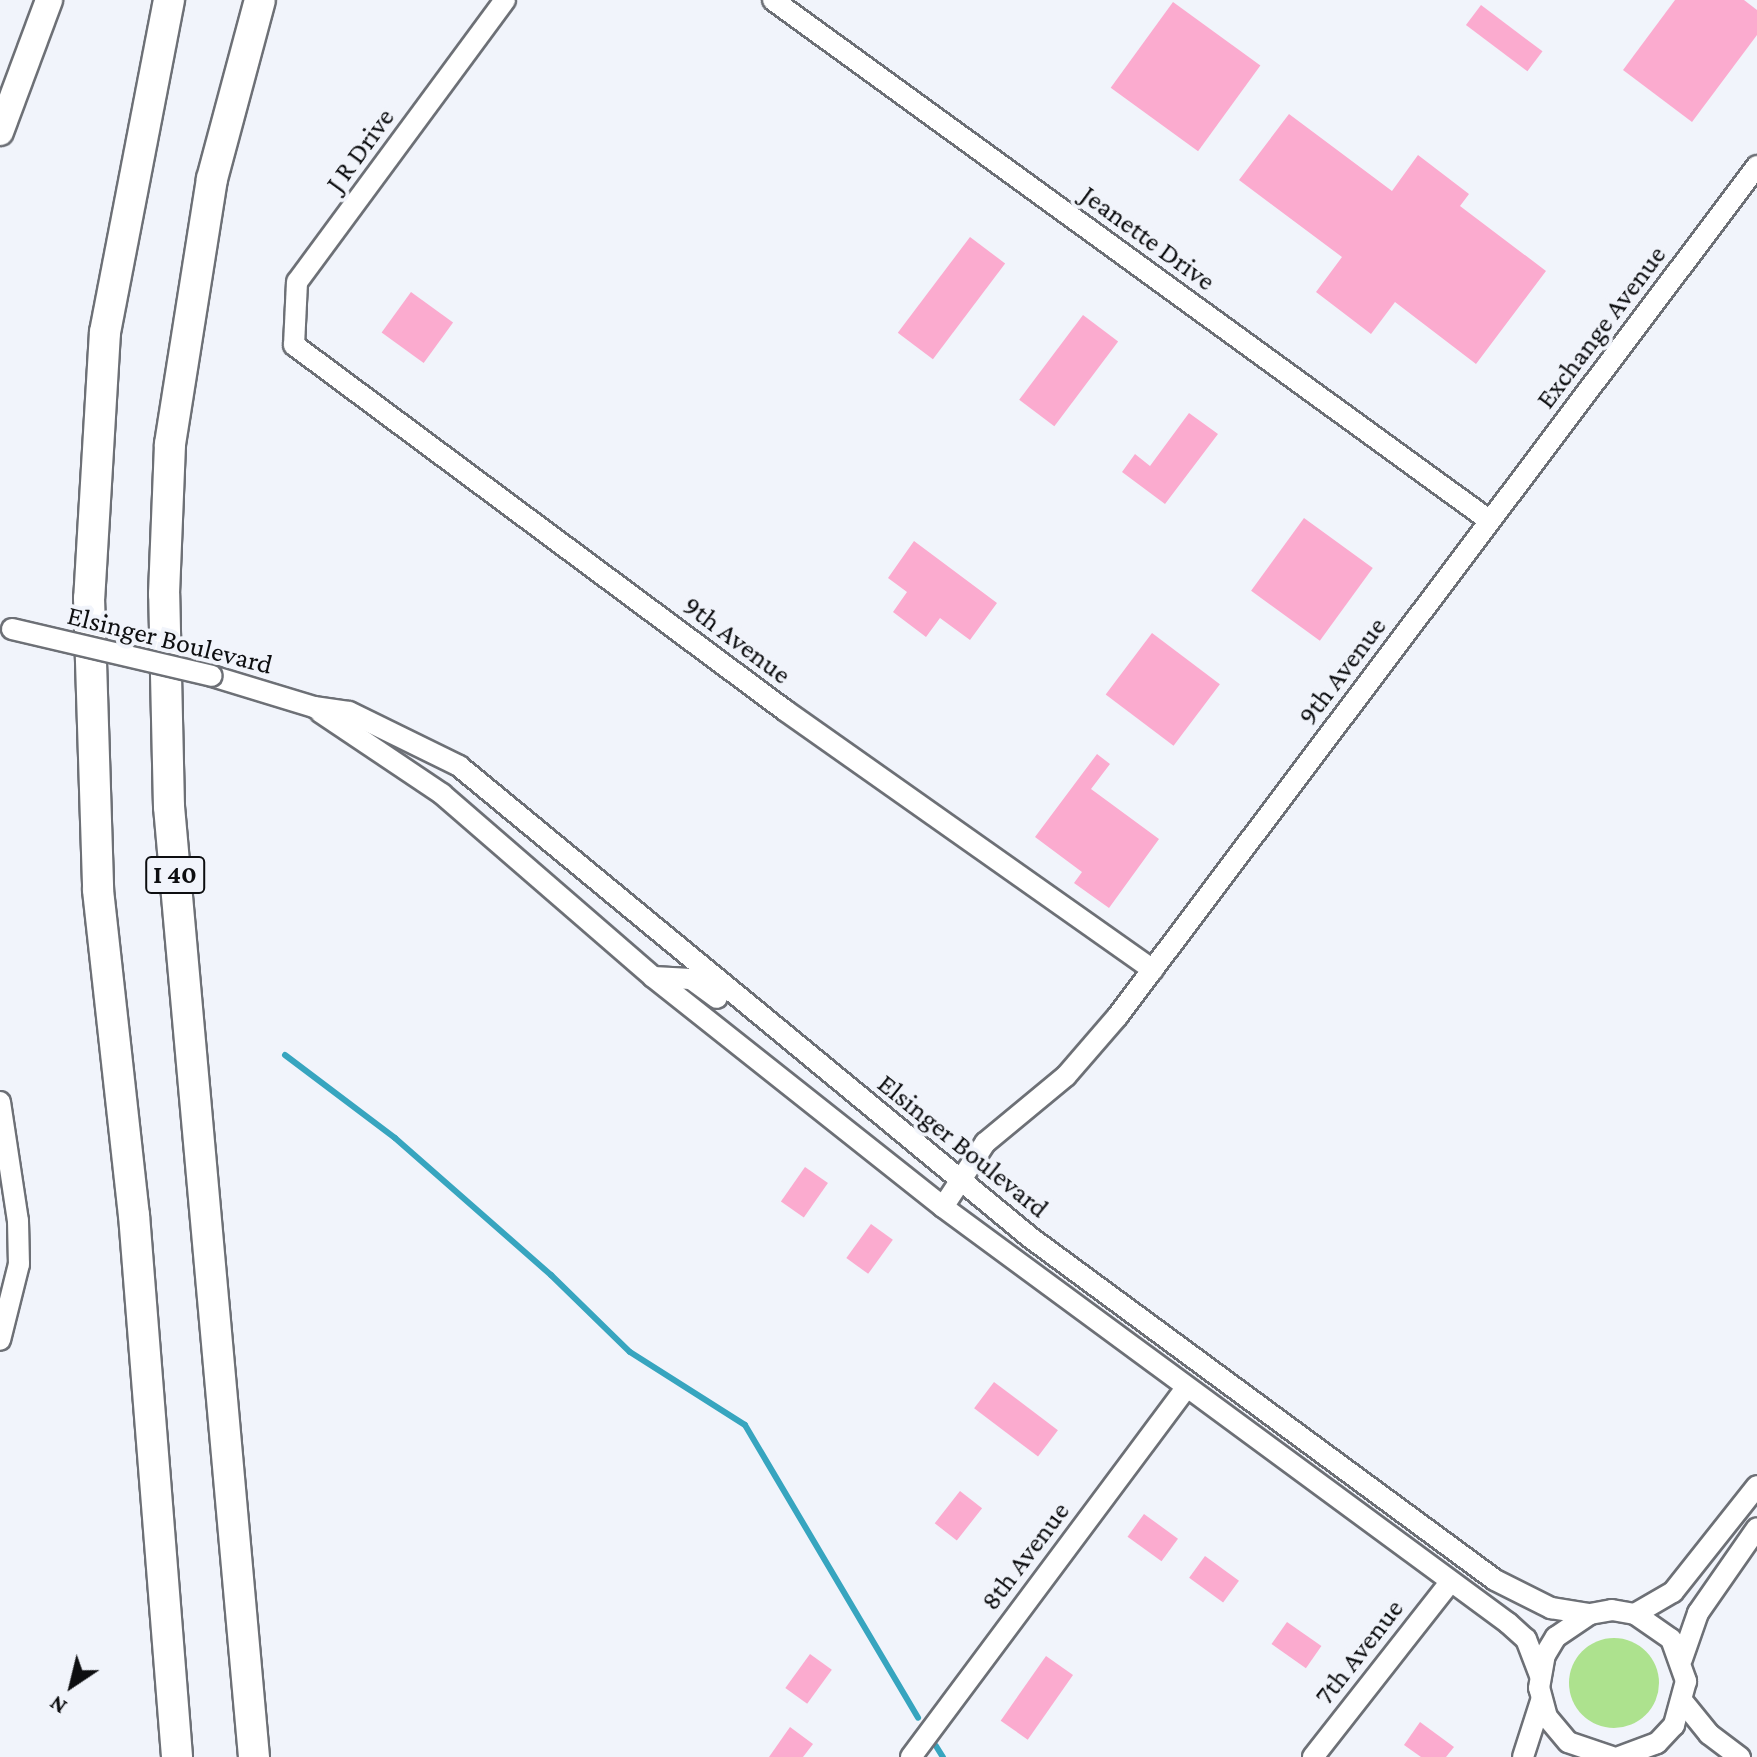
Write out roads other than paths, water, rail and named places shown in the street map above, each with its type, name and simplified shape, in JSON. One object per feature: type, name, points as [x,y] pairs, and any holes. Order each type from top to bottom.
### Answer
[{"type":"highway","points":[[169,0],[105,332],[89,598],[98,890],[134,1215],[177,1757]]},
{"type":"highway","name":"I 40","points":[[254,1757],[169,807],[164,594],[170,444],[212,179],[260,0]]},
{"type":"main road","points":[[0,132],[49,0]]},
{"type":"street","name":"J R Drive","points":[[294,345],[297,282],[505,0]]},
{"type":"street","name":"Jeanette Drive","points":[[773,0],[1490,521]]},
{"type":"street","name":"Exchange Avenue","points":[[1490,521],[1757,166]]},
{"type":"street","name":"9th Avenue","points":[[294,345],[775,703],[1153,970]]},
{"type":"street","name":"9th Avenue","points":[[943,1207],[996,1132],[1066,1076],[1153,970],[1490,521]]},
{"type":"street","name":"Elsinger Boulevard","points":[[4,627],[212,676],[314,707],[349,712],[384,725],[459,766],[810,1059],[1031,1238],[1495,1580],[1551,1608],[1590,1614]]},
{"type":"street","name":"Elsinger Boulevard","points":[[314,707],[442,794],[653,977],[943,1207],[1185,1390],[1520,1631],[1540,1675]]},
{"type":"street","points":[[653,977],[691,979],[773,1043],[810,1059]]},
{"type":"street","points":[[0,1102],[18,1221],[19,1264],[0,1340]]},
{"type":"street","name":"8th Avenue","points":[[911,1757],[1185,1390]]},
{"type":"street","points":[[1523,1757],[1541,1701],[1540,1675],[1556,1637],[1590,1614],[1635,1614],[1673,1592],[1757,1486]]},
{"type":"street","points":[[1612,1756],[1657,1743],[1674,1725],[1684,1703],[1682,1659],[1698,1613],[1757,1528]]},
{"type":"street","name":"7th Avenue","points":[[1313,1757],[1450,1582]]},
{"type":"street","points":[[1635,1614],[1671,1639],[1682,1659]]},
{"type":"street","points":[[1541,1701],[1556,1731],[1612,1756],[1666,1757]]},
{"type":"street","points":[[1684,1703],[1709,1734],[1740,1757]]},
{"type":"waterway","points":[[285,1055],[395,1138],[551,1275],[630,1352],[745,1425],[918,1718]]},
{"type":"waterway","points":[[936,1746],[943,1757]]}]
